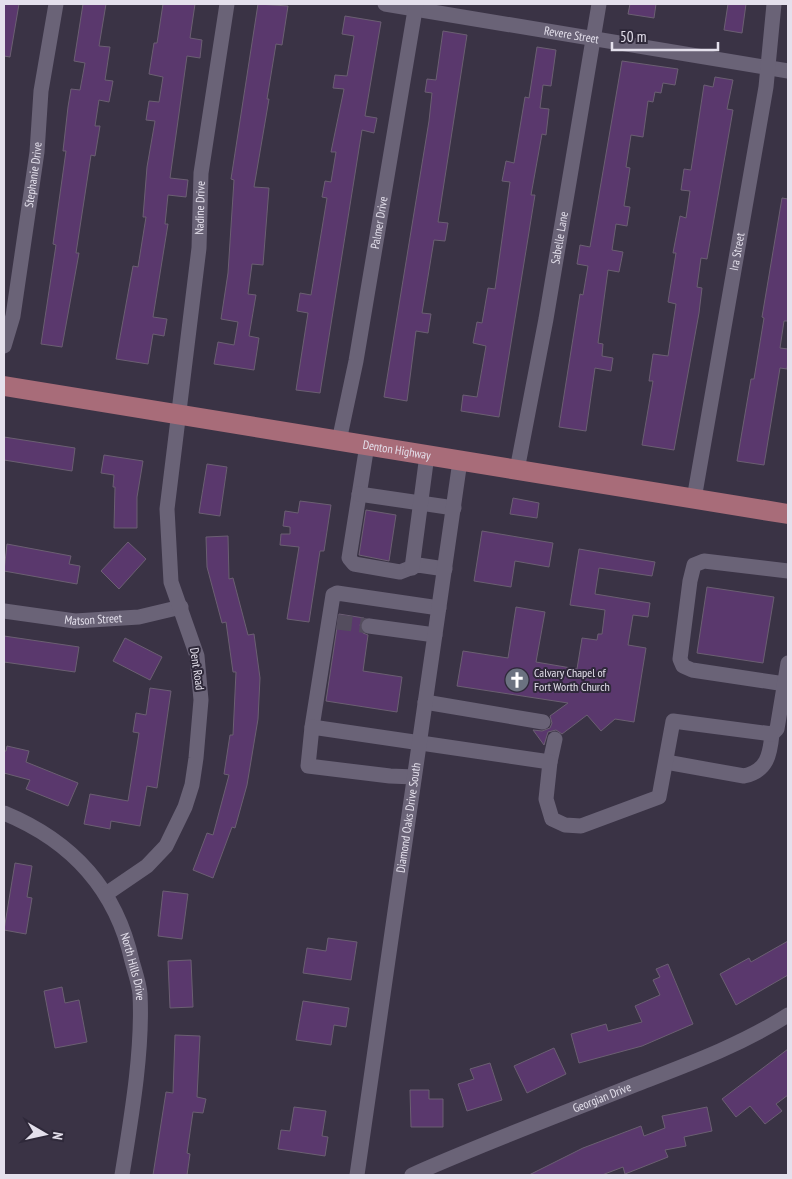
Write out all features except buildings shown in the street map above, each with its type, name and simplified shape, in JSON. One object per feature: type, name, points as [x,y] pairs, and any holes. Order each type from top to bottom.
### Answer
[{"type":"main road","name":"Denton Highway","points":[[4,386],[788,514]]},
{"type":"street","name":"Stephanie Drive","points":[[4,346],[14,307],[37,152],[41,91],[56,4]]},
{"type":"street","name":"Nadine Drive","points":[[177,414],[199,248],[201,173],[227,4]]},
{"type":"street","name":"Revere Street","points":[[385,4],[415,6],[788,71]]},
{"type":"street","name":"Sabelle Lane","points":[[517,470],[546,319],[599,4]]},
{"type":"street","name":"Ira Street","points":[[694,499],[768,68],[774,4]]},
{"type":"street","name":"Palmer Drive","points":[[339,441],[356,361],[415,6]]},
{"type":"street","name":"Dent Road","points":[[106,894],[147,866],[166,846],[175,831],[192,785],[201,700],[197,656],[171,582],[167,509],[177,414]]},
{"type":"street","points":[[366,445],[349,558],[354,564],[400,572],[418,565],[444,569]]},
{"type":"street","points":[[412,568],[419,503],[427,455]]},
{"type":"street","name":"Diamond Oaks Drive South","points":[[357,1175],[460,461]]},
{"type":"street","points":[[359,494],[454,508]]},
{"type":"street","points":[[785,684],[692,670],[683,666],[680,659],[690,581],[694,565],[704,561],[788,571]]},
{"type":"street","points":[[414,777],[308,766],[312,727],[333,621],[333,595],[336,593],[439,608]]},
{"type":"street","name":"Matson Street","points":[[4,611],[75,622],[139,618],[181,607]]},
{"type":"street","points":[[369,626],[435,636]]},
{"type":"street","points":[[666,762],[744,776],[754,774],[764,767],[770,752],[772,734],[777,729],[788,663]]},
{"type":"street","points":[[425,702],[543,722]]},
{"type":"street","points":[[555,739],[550,762],[546,799],[552,819],[565,824],[581,826],[659,797],[673,722],[772,734]]},
{"type":"street","points":[[312,727],[550,762]]},
{"type":"street","name":"North Hills Drive","points":[[4,813],[68,850],[100,885],[126,934],[139,992],[140,1026],[122,1175]]},
{"type":"street","name":"Georgian Drive","points":[[412,1175],[704,1058],[762,1031],[788,1015]]},
{"type":"tunnel","points":[[337,622],[369,626]]},
{"type":"place","name":"Calvary Chapel of Fort Worth Church","points":[[517,680]]}]
